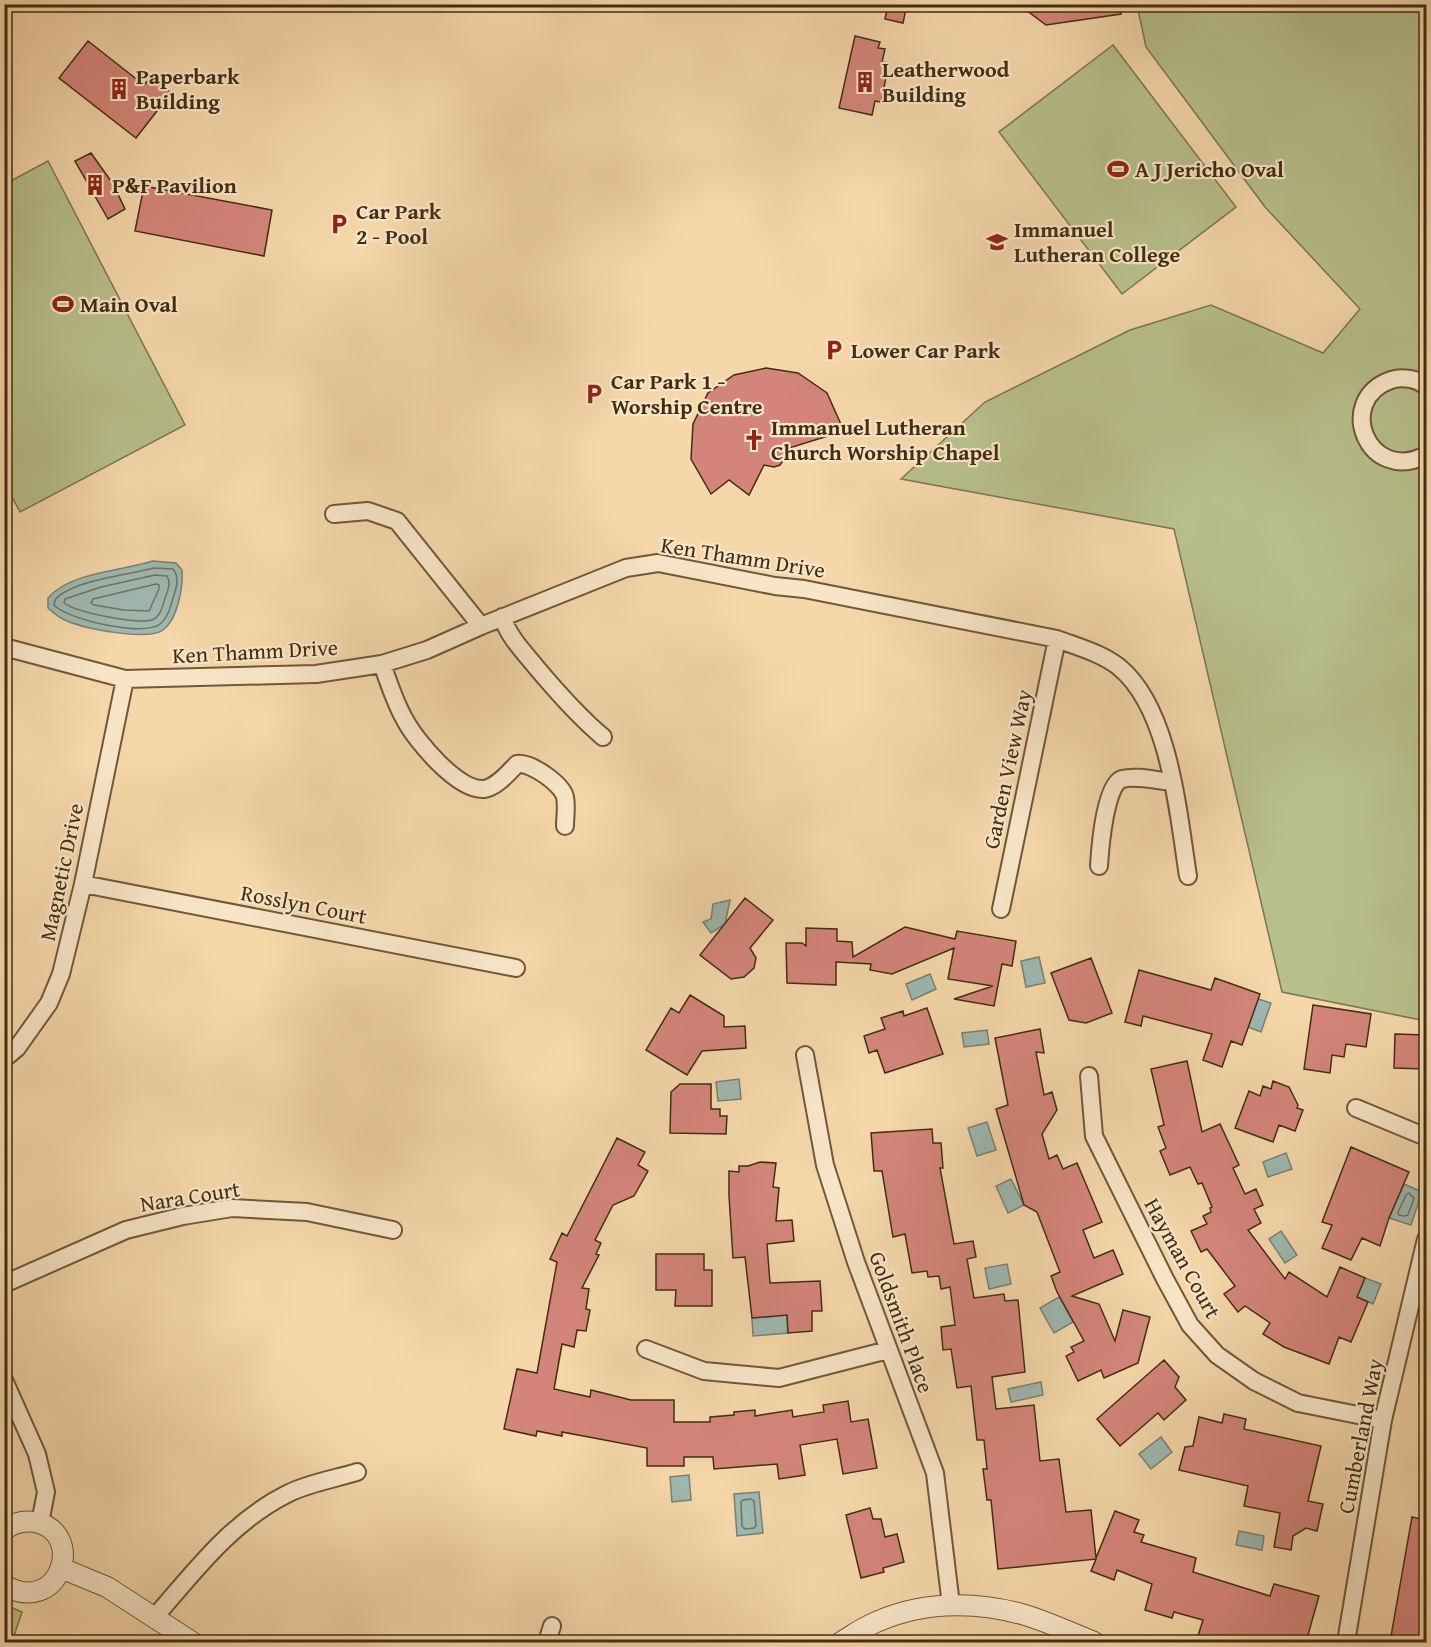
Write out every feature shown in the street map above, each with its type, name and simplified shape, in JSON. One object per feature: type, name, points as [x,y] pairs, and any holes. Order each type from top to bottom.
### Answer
[{"type":"street","points":[[1426,386],[1408,378],[1394,379],[1381,384],[1371,393],[1361,416],[1366,441],[1376,452],[1388,459],[1402,462],[1416,460],[1426,455]]},
{"type":"street","points":[[334,514],[368,511],[397,521],[481,626]]},
{"type":"street","name":"Ken Thamm Drive","points":[[4,647],[125,679],[316,674],[382,664],[426,650],[626,568],[658,563],[775,586],[804,589],[1057,639],[1096,653],[1119,668],[1141,690],[1158,726],[1173,782],[1188,876]]},
{"type":"street","points":[[502,617],[514,640],[555,689],[582,719],[603,737]]},
{"type":"street","name":"Garden View Way","points":[[1001,909],[1057,639]]},
{"type":"street","points":[[382,664],[405,721],[424,749],[450,774],[469,785],[483,789],[498,782],[517,764],[529,765],[543,773],[562,791],[565,798],[565,826]]},
{"type":"street","name":"Magnetic Drive","points":[[4,1059],[18,1048],[49,1003],[61,974],[83,884],[125,679]]},
{"type":"street","points":[[1099,866],[1107,805],[1116,782],[1122,779],[1134,779],[1173,782]]},
{"type":"street","name":"Rosslyn Court","points":[[83,884],[516,968]]},
{"type":"street","name":"Goldsmith Place","points":[[805,1055],[825,1165],[856,1262],[935,1473],[951,1605]]},
{"type":"street","name":"Hayman Court","points":[[1089,1076],[1094,1136],[1190,1325],[1217,1355],[1254,1382],[1298,1403],[1383,1420]]},
{"type":"street","points":[[1356,1108],[1426,1137]]},
{"type":"street","name":"Nara Court","points":[[4,1284],[126,1230],[183,1216],[232,1208],[307,1212],[393,1230]]},
{"type":"street","name":"Cumberland Way","points":[[1346,1642],[1383,1420],[1426,1239]]},
{"type":"street","points":[[646,1349],[704,1371],[779,1378],[888,1350]]},
{"type":"street","points":[[4,1380],[37,1454],[46,1492],[40,1523]]},
{"type":"street","points":[[154,1618],[220,1542],[253,1514],[289,1493],[357,1472]]},
{"type":"street","points":[[4,1530],[19,1522],[40,1523],[57,1537],[62,1546],[63,1557],[56,1579],[37,1592],[25,1593],[4,1585]]},
{"type":"street","points":[[61,1568],[107,1587],[192,1642]]},
{"type":"street","points":[[841,1642],[869,1625],[911,1610],[951,1605],[984,1606],[1026,1615],[1094,1642]]},
{"type":"green space","points":[[1137,5],[1426,5],[1426,1021],[1282,992],[1174,529],[901,479],[985,402],[1130,330],[1211,305],[1323,353],[1360,309],[1265,207],[1146,47]]},
{"type":"green space","name":"A J Jericho Oval","points":[[1113,45],[1236,207],[1122,294],[999,132]]},
{"type":"green space","name":"Main Oval","points":[[48,161],[185,425],[20,512],[4,482],[5,184]]},
{"type":"green space","points":[[5,1605],[22,1612],[12,1642],[5,1642]]},
{"type":"water","points":[[153,561],[176,563],[182,570],[182,585],[176,611],[163,630],[145,634],[104,631],[69,622],[48,608],[48,598],[69,583]]},
{"type":"water","points":[[730,900],[725,924],[711,933],[703,922],[711,919],[713,904]]},
{"type":"water","points":[[1039,957],[1045,983],[1026,987],[1021,961]]},
{"type":"water","points":[[930,974],[936,989],[912,1000],[906,984]]},
{"type":"water","points":[[1258,999],[1271,1003],[1261,1032],[1248,1027]]},
{"type":"water","points":[[987,1030],[989,1044],[964,1047],[962,1033]]},
{"type":"water","points":[[739,1079],[741,1099],[718,1101],[716,1082]]},
{"type":"water","points":[[987,1122],[996,1150],[977,1156],[968,1128]]},
{"type":"water","points":[[1286,1153],[1292,1169],[1268,1177],[1263,1162]]},
{"type":"water","points":[[1011,1179],[1024,1205],[1008,1213],[996,1186]]},
{"type":"water","points":[[1404,1184],[1422,1192],[1411,1225],[1389,1218]]},
{"type":"water","points":[[1281,1231],[1297,1255],[1285,1263],[1269,1239]]},
{"type":"water","points":[[1007,1264],[1011,1284],[989,1289],[985,1268]]},
{"type":"water","points":[[1365,1278],[1381,1284],[1373,1304],[1357,1297]]},
{"type":"water","points":[[1059,1297],[1073,1322],[1054,1333],[1040,1308]]},
{"type":"water","points":[[787,1315],[788,1333],[753,1336],[752,1318]]},
{"type":"water","points":[[1041,1382],[1043,1395],[1011,1402],[1008,1389]]},
{"type":"water","points":[[1161,1437],[1172,1452],[1151,1469],[1139,1454]]},
{"type":"water","points":[[689,1475],[691,1500],[672,1502],[670,1477]]},
{"type":"water","points":[[759,1492],[763,1533],[737,1536],[734,1494]]},
{"type":"water","points":[[1239,1531],[1264,1536],[1262,1550],[1236,1545]]},
{"type":"building","points":[[888,4],[907,4],[903,23],[885,19]]},
{"type":"building","points":[[1018,4],[1121,4],[1121,14],[1046,25]]},
{"type":"building","name":"Leatherwood Building","points":[[855,36],[880,42],[878,48],[885,49],[882,62],[889,63],[881,102],[875,101],[872,115],[839,108]]},
{"type":"building","name":"Paperbark Building","points":[[88,41],[144,85],[151,77],[171,93],[136,138],[59,78]]},
{"type":"building","name":"P&F Pavilion","points":[[91,153],[113,184],[125,209],[108,219],[75,161]]},
{"type":"building","points":[[144,186],[272,210],[264,256],[135,231]]},
{"type":"building","name":"Immanuel Lutheran Church Worship Chapel","points":[[766,368],[798,373],[827,393],[844,431],[789,448],[780,465],[774,467],[764,465],[749,495],[729,480],[711,494],[691,459],[693,424],[708,393],[734,375]]},
{"type":"building","points":[[745,898],[773,920],[750,948],[756,958],[754,968],[744,977],[731,979],[700,955]]},
{"type":"building","points":[[905,927],[955,939],[957,931],[1016,941],[1012,966],[1002,964],[994,1006],[954,999],[993,986],[948,979],[954,948],[892,974],[870,970],[871,964],[836,962],[836,985],[787,983],[786,943],[802,943],[806,946],[806,928],[837,929],[837,941],[852,942],[853,957]]},
{"type":"building","points":[[1091,958],[1112,1013],[1086,1023],[1069,1020],[1051,973]]},
{"type":"building","points":[[1139,970],[1211,990],[1215,978],[1260,994],[1242,1045],[1231,1041],[1222,1067],[1203,1060],[1212,1034],[1143,1016],[1141,1026],[1125,1022]]},
{"type":"building","points":[[690,995],[724,1016],[724,1027],[745,1026],[746,1048],[702,1051],[687,1075],[646,1050],[671,1008],[679,1013]]},
{"type":"building","points":[[1313,1005],[1371,1014],[1366,1047],[1346,1044],[1344,1057],[1332,1055],[1330,1073],[1304,1069]]},
{"type":"building","points":[[927,1008],[943,1054],[885,1073],[877,1050],[869,1053],[864,1036],[885,1029],[881,1018],[903,1011],[904,1016]]},
{"type":"building","points":[[1040,1029],[1044,1053],[1036,1052],[1044,1095],[1052,1092],[1057,1110],[1042,1134],[1049,1159],[1057,1155],[1063,1169],[1077,1163],[1102,1222],[1083,1230],[1094,1258],[1113,1250],[1123,1274],[1072,1296],[1099,1304],[1115,1341],[1123,1310],[1150,1317],[1138,1363],[1104,1378],[1101,1370],[1078,1381],[1066,1356],[1074,1352],[1071,1347],[1084,1341],[1057,1292],[1051,1276],[1060,1272],[1037,1212],[1024,1205],[996,1109],[1008,1105],[995,1038]]},
{"type":"building","points":[[1395,1034],[1426,1035],[1426,1069],[1394,1068]]},
{"type":"building","points":[[1187,1061],[1202,1132],[1220,1124],[1239,1165],[1233,1168],[1245,1194],[1256,1189],[1263,1205],[1254,1209],[1261,1223],[1248,1230],[1285,1279],[1289,1272],[1327,1297],[1340,1267],[1365,1278],[1357,1297],[1368,1302],[1351,1342],[1339,1337],[1329,1364],[1284,1347],[1263,1334],[1270,1323],[1245,1306],[1238,1312],[1224,1294],[1235,1286],[1207,1249],[1201,1252],[1191,1231],[1207,1224],[1203,1216],[1211,1212],[1212,1207],[1202,1183],[1198,1184],[1190,1167],[1170,1175],[1160,1151],[1166,1148],[1158,1127],[1164,1125],[1151,1069]]},
{"type":"building","points":[[1273,1081],[1289,1087],[1298,1105],[1297,1108],[1303,1110],[1295,1131],[1279,1125],[1273,1142],[1235,1128],[1249,1091],[1260,1096],[1263,1086],[1271,1089]]},
{"type":"building","points":[[680,1084],[711,1084],[711,1109],[720,1109],[720,1116],[727,1116],[726,1134],[670,1133],[671,1092]]},
{"type":"building","points":[[932,1129],[933,1143],[941,1143],[943,1168],[940,1168],[954,1244],[973,1241],[976,1257],[967,1259],[974,1298],[1004,1294],[1005,1301],[1018,1300],[1025,1372],[992,1377],[996,1409],[1034,1405],[1040,1461],[1059,1459],[1066,1512],[1091,1510],[1096,1558],[1115,1511],[1139,1520],[1134,1532],[1144,1535],[1141,1542],[1196,1558],[1193,1572],[1270,1596],[1274,1584],[1319,1596],[1306,1642],[1247,1642],[1223,1635],[1221,1642],[1197,1639],[1203,1620],[1174,1612],[1172,1618],[1145,1610],[1152,1584],[1117,1570],[1114,1580],[1091,1571],[1096,1559],[998,1569],[991,1500],[987,1500],[983,1469],[987,1469],[984,1440],[977,1440],[971,1386],[957,1388],[951,1349],[943,1350],[941,1327],[955,1325],[950,1287],[941,1289],[939,1276],[928,1277],[927,1271],[912,1273],[905,1234],[893,1237],[882,1171],[874,1171],[871,1133]]},
{"type":"building","points":[[617,1138],[645,1152],[638,1165],[648,1171],[634,1196],[613,1205],[595,1240],[601,1243],[596,1254],[599,1255],[582,1288],[589,1289],[586,1309],[590,1310],[586,1331],[577,1330],[574,1347],[562,1344],[554,1389],[590,1397],[591,1390],[631,1400],[674,1400],[674,1422],[710,1422],[710,1417],[755,1410],[755,1416],[792,1410],[793,1417],[824,1412],[823,1405],[848,1401],[851,1422],[868,1419],[877,1468],[843,1474],[837,1439],[800,1445],[805,1475],[779,1479],[777,1464],[714,1469],[713,1457],[684,1457],[684,1466],[647,1466],[647,1448],[562,1432],[562,1436],[537,1431],[536,1436],[504,1429],[517,1369],[537,1373],[557,1262],[550,1259],[562,1233],[567,1236]]},
{"type":"building","points":[[1351,1147],[1409,1172],[1389,1218],[1380,1246],[1362,1238],[1351,1260],[1322,1248],[1332,1225],[1322,1222]]},
{"type":"building","points":[[760,1162],[776,1163],[773,1187],[779,1188],[776,1221],[792,1220],[794,1241],[767,1244],[770,1283],[820,1281],[822,1311],[812,1311],[812,1331],[788,1333],[787,1315],[752,1318],[745,1257],[733,1258],[729,1171],[739,1172],[739,1166]]},
{"type":"building","points":[[656,1254],[704,1254],[704,1270],[712,1270],[712,1306],[675,1306],[676,1290],[656,1290]]},
{"type":"building","points":[[1164,1360],[1179,1377],[1175,1387],[1186,1400],[1164,1420],[1158,1413],[1120,1446],[1097,1419]]},
{"type":"building","points":[[1224,1414],[1246,1419],[1244,1429],[1321,1446],[1308,1501],[1323,1504],[1317,1531],[1306,1528],[1293,1536],[1291,1550],[1274,1547],[1280,1513],[1244,1506],[1248,1486],[1179,1470],[1185,1447],[1193,1446],[1199,1417],[1222,1423]]},
{"type":"building","points":[[870,1508],[873,1519],[881,1519],[885,1537],[897,1534],[904,1562],[883,1568],[884,1572],[861,1578],[846,1515]]},
{"type":"building","points":[[1412,1517],[1426,1520],[1426,1641],[1415,1639],[1415,1642],[1390,1642]]},
{"type":"place","name":"Leatherwood Building","points":[[865,82]]},
{"type":"place","name":"Paperbark Building","points":[[119,89]]},
{"type":"place","name":"A J Jericho Oval","points":[[1118,169]]},
{"type":"place","name":"P&F Pavilion","points":[[95,185]]},
{"type":"place","name":"Car Park 2 - Pool","points":[[339,224]]},
{"type":"place","name":"Immanuel Lutheran College","points":[[997,242]]},
{"type":"place","name":"Main Oval","points":[[63,304]]},
{"type":"place","name":"Lower Car Park","points":[[834,350]]},
{"type":"place","name":"Car Park 1 - Worship Centre","points":[[594,394]]},
{"type":"place","name":"Immanuel Lutheran Church Worship Chapel","points":[[754,440]]}]
